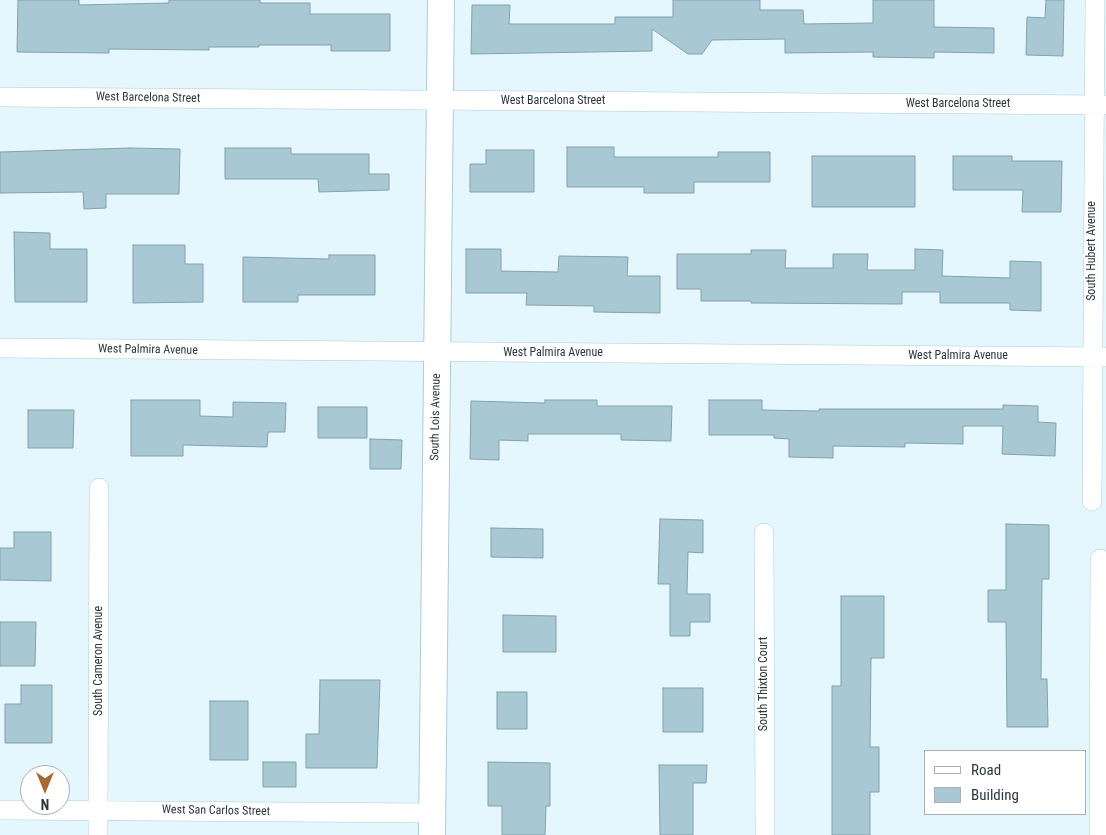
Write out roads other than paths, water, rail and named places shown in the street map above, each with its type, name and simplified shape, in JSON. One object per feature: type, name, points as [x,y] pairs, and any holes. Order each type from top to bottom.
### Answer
[{"type":"street","name":"South Lois Avenue","points":[[432,824],[441,0]]},
{"type":"street","name":"South Hubert Avenue","points":[[1092,501],[1099,357],[1100,105],[1095,0]]},
{"type":"street","name":"West Barcelona Street","points":[[0,97],[1100,105]]},
{"type":"street","name":"West Palmira Avenue","points":[[0,348],[1099,357]]},
{"type":"street","name":"South Cameron Avenue","points":[[98,835],[99,488]]},
{"type":"street","name":"South Thixton Court","points":[[764,534],[764,835]]},
{"type":"street","points":[[1099,835],[1100,559]]},
{"type":"street","name":"West San Carlos Street","points":[[0,810],[98,810],[432,824]]}]
